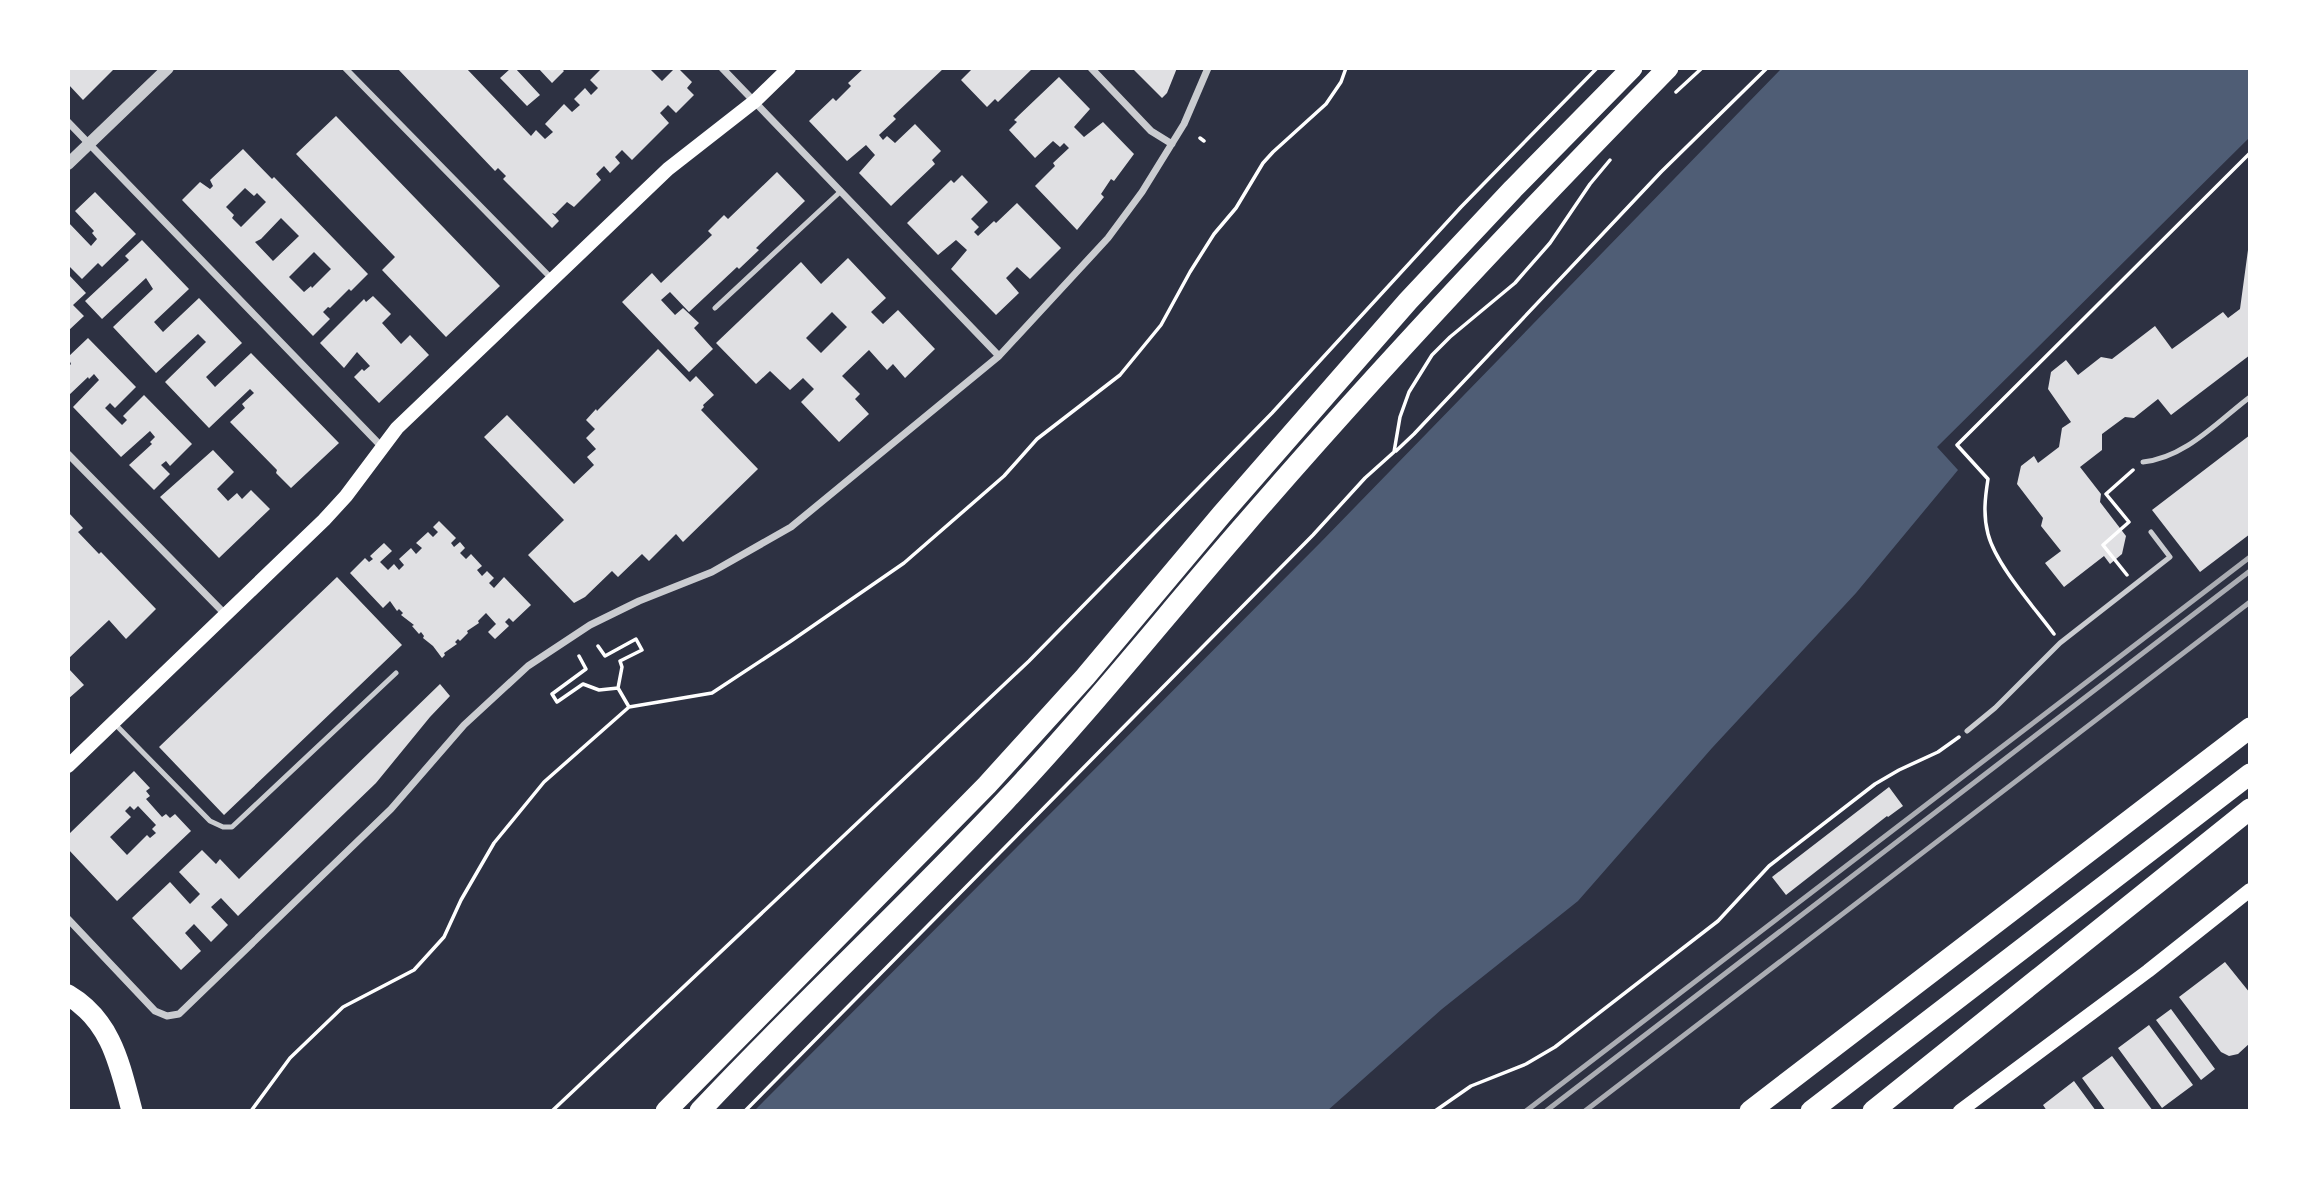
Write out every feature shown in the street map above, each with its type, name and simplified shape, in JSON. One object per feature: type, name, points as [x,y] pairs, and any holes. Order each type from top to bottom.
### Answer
[{"type":"highway","points":[[666,1111],[987,785],[1085,677],[1222,514],[1408,301],[1632,68]]},
{"type":"highway","points":[[699,1111],[1005,802],[1104,692],[1240,530],[1429,317],[1532,206],[1668,68]]},
{"type":"highway","points":[[1750,1111],[2250,728]]},
{"type":"highway","points":[[1811,1111],[2250,774]]},
{"type":"highway","points":[[1873,1111],[2250,809]]},
{"type":"highway","points":[[68,995],[88,1010],[109,1037],[116,1051],[132,1111]]},
{"type":"highway","points":[[1880,1111],[1939,1058]]},
{"type":"main road","points":[[68,766],[335,509],[397,428],[668,169],[755,101],[789,68]]},
{"type":"main road","points":[[1960,1111],[2148,971],[2250,890]]},
{"type":"street","points":[[68,164],[168,68]]},
{"type":"street","points":[[345,68],[552,279]]},
{"type":"street","points":[[722,68],[999,356]]},
{"type":"street","points":[[1091,68],[1152,131],[1172,144]]},
{"type":"street","points":[[68,919],[155,1012],[167,1016],[179,1014],[391,809],[464,724],[528,666],[598,621],[639,601],[712,572],[790,527],[999,356],[1108,238],[1142,192],[1184,124],[1208,68]]},
{"type":"street","points":[[68,122],[381,446]]},
{"type":"street","points":[[68,454],[226,615]]},
{"type":"lane","points":[[715,308],[841,191]]},
{"type":"lane","points":[[2143,462],[2180,451],[2250,397]]},
{"type":"lane","points":[[1967,731],[1995,708],[2060,643],[2170,557],[2151,532]]},
{"type":"lane","points":[[114,723],[147,760],[210,821],[223,827],[232,827],[396,673]]},
{"type":"path","points":[[251,1111],[290,1058],[343,1007],[414,970],[444,937],[461,900],[494,843],[544,782],[629,708],[712,693],[791,642],[904,563],[1004,475],[1037,439],[1120,375],[1161,325],[1214,234],[1236,208],[1263,163],[1326,104],[1341,82],[1346,68]]},
{"type":"path","points":[[552,1111],[1029,661],[1272,413],[1461,207],[1597,68]]},
{"type":"path","points":[[1675,93],[1702,68]]},
{"type":"path","points":[[745,1111],[1313,535],[1365,478],[1424,424],[1661,172],[1767,68]]},
{"type":"path","points":[[2060,643],[1998,558],[1988,536],[1984,511],[1988,479],[1957,445],[2250,153]]},
{"type":"path","points":[[1394,452],[1400,417],[1409,393],[1432,355],[1515,283],[1550,243],[1590,184],[1614,155]]},
{"type":"path","points":[[2118,564],[2103,545],[2129,522],[2106,494],[2143,462]]},
{"type":"path","points":[[598,646],[605,656],[636,639],[642,649],[620,661],[622,667],[618,688],[629,708]]},
{"type":"path","points":[[579,656],[586,669],[552,694],[557,702],[583,684],[599,690],[618,688]]},
{"type":"path","points":[[1434,1111],[1471,1086],[1526,1064],[1555,1047],[1718,921],[1769,866],[1875,784],[1938,752],[1967,731]]},
{"type":"water","points":[[1782,68],[2250,68],[2250,137],[1937,447],[1958,470],[1856,593],[1712,748],[1578,901],[1442,1009],[1327,1111],[754,1111],[1321,542]]},
{"type":"building","points":[[68,68],[115,68],[83,100],[68,84]]},
{"type":"building","points":[[397,68],[466,68],[531,136],[536,130],[545,139],[553,132],[545,124],[564,104],[572,112],[580,105],[574,99],[585,88],[591,95],[598,88],[590,80],[602,68],[649,68],[662,81],[678,68],[692,82],[687,88],[694,95],[676,113],[668,105],[660,113],[669,123],[632,160],[622,150],[615,157],[620,163],[610,173],[604,166],[596,174],[601,180],[574,207],[567,202],[555,214],[552,213],[559,221],[552,228],[503,179],[506,176],[498,168],[495,171]]},
{"type":"building","points":[[511,68],[515,68],[540,95],[527,106],[500,78]]},
{"type":"building","points":[[538,68],[561,68],[564,71],[552,83]]},
{"type":"building","points":[[864,68],[944,68],[893,116],[896,119],[879,135],[883,140],[887,136],[895,143],[915,124],[941,151],[932,160],[935,164],[891,206],[859,173],[875,155],[866,145],[847,161],[809,121],[833,98],[836,101],[851,86],[848,83]]},
{"type":"building","points":[[973,68],[1033,68],[998,102],[995,99],[987,107],[961,80]]},
{"type":"building","points":[[1132,68],[1177,68],[1167,93],[1162,98]]},
{"type":"building","points":[[1059,77],[1090,109],[1074,127],[1084,137],[1103,122],[1134,154],[1114,181],[1111,179],[1101,194],[1104,197],[1077,230],[1035,186],[1069,148],[1064,143],[1060,147],[1053,141],[1035,158],[1009,130],[1017,122],[1014,120]]},
{"type":"building","points":[[336,116],[500,286],[446,337],[382,270],[395,257],[296,154]]},
{"type":"building","points":[[243,149],[272,179],[274,177],[368,274],[323,312],[330,319],[313,336],[182,200],[200,182],[210,189],[213,186],[210,180]],"holes":[[[245,188],[254,196],[257,193],[266,202],[241,227],[226,207]],[[281,218],[299,236],[273,261],[255,242]],[[314,252],[331,269],[312,288],[311,286],[304,292],[289,277]]]},
{"type":"building","points":[[777,172],[805,201],[756,248],[759,250],[689,312],[670,292],[661,300],[675,315],[683,308],[699,323],[694,328],[713,349],[689,372],[622,302],[652,273],[661,283],[712,235],[708,231],[724,215],[728,219]]},
{"type":"building","points":[[962,175],[988,202],[971,219],[979,227],[974,232],[978,236],[1017,203],[1061,248],[1030,279],[1017,267],[1006,278],[1019,293],[996,315],[951,269],[967,250],[956,240],[938,255],[907,223],[951,180],[954,183]]},
{"type":"building","points":[[95,192],[136,234],[102,267],[98,263],[82,279],[68,265],[68,222],[91,246],[97,239],[92,233],[94,231],[75,211]]},
{"type":"building","points":[[142,240],[189,289],[154,322],[163,332],[199,298],[242,343],[206,377],[215,387],[251,353],[339,443],[291,488],[230,422],[245,408],[242,404],[254,393],[250,389],[209,428],[165,382],[206,342],[198,334],[156,373],[113,327],[153,289],[146,278],[102,319],[85,301],[129,260],[125,256]]},
{"type":"building","points":[[2248,250],[2250,355],[2171,415],[2158,399],[2134,418],[2125,417],[2102,434],[2102,450],[2080,467],[2101,494],[2100,502],[2126,536],[2122,554],[2110,564],[2104,556],[2064,587],[2045,563],[2061,551],[2041,526],[2043,518],[2017,484],[2021,466],[2034,456],[2038,463],[2059,447],[2062,428],[2071,422],[2048,389],[2051,372],[2066,360],[2078,375],[2101,357],[2112,359],[2155,326],[2172,349],[2223,312],[2228,318],[2240,309]]},
{"type":"building","points":[[848,258],[886,298],[871,312],[883,324],[898,310],[935,349],[905,378],[893,364],[887,370],[869,350],[842,376],[860,394],[855,399],[869,414],[839,442],[801,402],[814,389],[803,378],[790,390],[770,371],[756,384],[716,343],[801,262],[821,284]],"holes":[[[832,312],[847,327],[821,353],[806,338]]]},
{"type":"building","points":[[68,274],[86,293],[73,305],[84,316],[68,331]]},
{"type":"building","points":[[373,296],[391,314],[382,323],[401,344],[410,335],[429,355],[379,403],[354,377],[370,366],[357,352],[344,368],[320,343],[364,299],[366,302]]},
{"type":"building","points":[[88,338],[136,387],[115,408],[110,403],[105,408],[122,425],[127,420],[123,416],[144,395],[192,444],[170,466],[166,461],[161,465],[170,474],[154,490],[129,465],[152,444],[150,442],[155,437],[150,431],[121,457],[73,407],[99,380],[94,374],[68,396],[68,367],[71,364],[68,357]]},
{"type":"building","points":[[658,349],[690,382],[696,376],[714,395],[701,410],[758,469],[683,542],[676,534],[649,561],[642,554],[618,577],[612,571],[585,597],[574,603],[528,555],[564,520],[484,437],[507,415],[574,484],[594,465],[587,457],[596,449],[586,438],[595,429],[586,420]]},
{"type":"building","points":[[2250,435],[2250,534],[2200,572],[2152,510]]},
{"type":"building","points":[[213,450],[234,472],[217,489],[228,501],[237,493],[242,499],[251,490],[270,509],[219,558],[160,497]]},
{"type":"building","points":[[68,512],[83,528],[78,532],[156,609],[126,639],[109,620],[68,659]]},
{"type":"building","points":[[439,521],[456,538],[451,543],[454,547],[460,542],[465,548],[460,553],[466,559],[471,554],[482,566],[477,570],[482,576],[487,571],[494,578],[489,583],[494,588],[504,577],[531,605],[513,622],[509,618],[505,622],[509,626],[495,639],[488,632],[496,624],[486,613],[442,658],[423,638],[421,632],[419,634],[412,626],[414,625],[401,615],[403,613],[399,609],[397,611],[390,601],[383,608],[350,573],[365,558],[369,562],[373,559],[370,556],[384,543],[392,551],[380,562],[388,570],[394,564],[399,570],[404,565],[399,559],[411,548],[416,554],[422,548],[416,543],[428,532],[433,537],[438,532],[433,527]]},
{"type":"building","points":[[337,577],[402,645],[224,815],[159,747]]},
{"type":"building","points":[[68,668],[84,685],[68,699]]},
{"type":"building","points":[[440,684],[450,696],[376,783],[238,916],[221,898],[211,907],[228,925],[211,942],[194,924],[185,933],[201,951],[181,970],[132,918],[170,882],[190,904],[200,894],[179,872],[202,850],[216,864],[220,859],[239,879]]},
{"type":"building","points":[[134,771],[150,788],[146,791],[150,796],[146,799],[162,817],[166,814],[170,818],[175,814],[191,831],[117,901],[68,849],[68,835]],"holes":[[[130,806],[134,810],[138,806],[156,825],[152,829],[156,833],[150,838],[147,835],[127,855],[110,837],[131,817],[125,811]]]},
{"type":"building","points":[[1889,787],[1903,806],[1786,895],[1772,877]]},
{"type":"building","points":[[2225,962],[2250,993],[2250,1043],[2238,1054],[2229,1056],[2221,1052],[2179,997]]},
{"type":"building","points":[[2171,1009],[2215,1069],[2201,1080],[2156,1020]]},
{"type":"building","points":[[2149,1025],[2193,1085],[2162,1108],[2118,1048]]},
{"type":"building","points":[[2112,1056],[2153,1111],[2106,1111],[2082,1078]]},
{"type":"building","points":[[2074,1081],[2096,1111],[2047,1111],[2043,1105]]},
{"type":"railway","points":[[1526,1111],[2250,557]]},
{"type":"railway","points":[[1546,1111],[2250,571]]},
{"type":"railway","points":[[1585,1111],[2250,602]]}]
